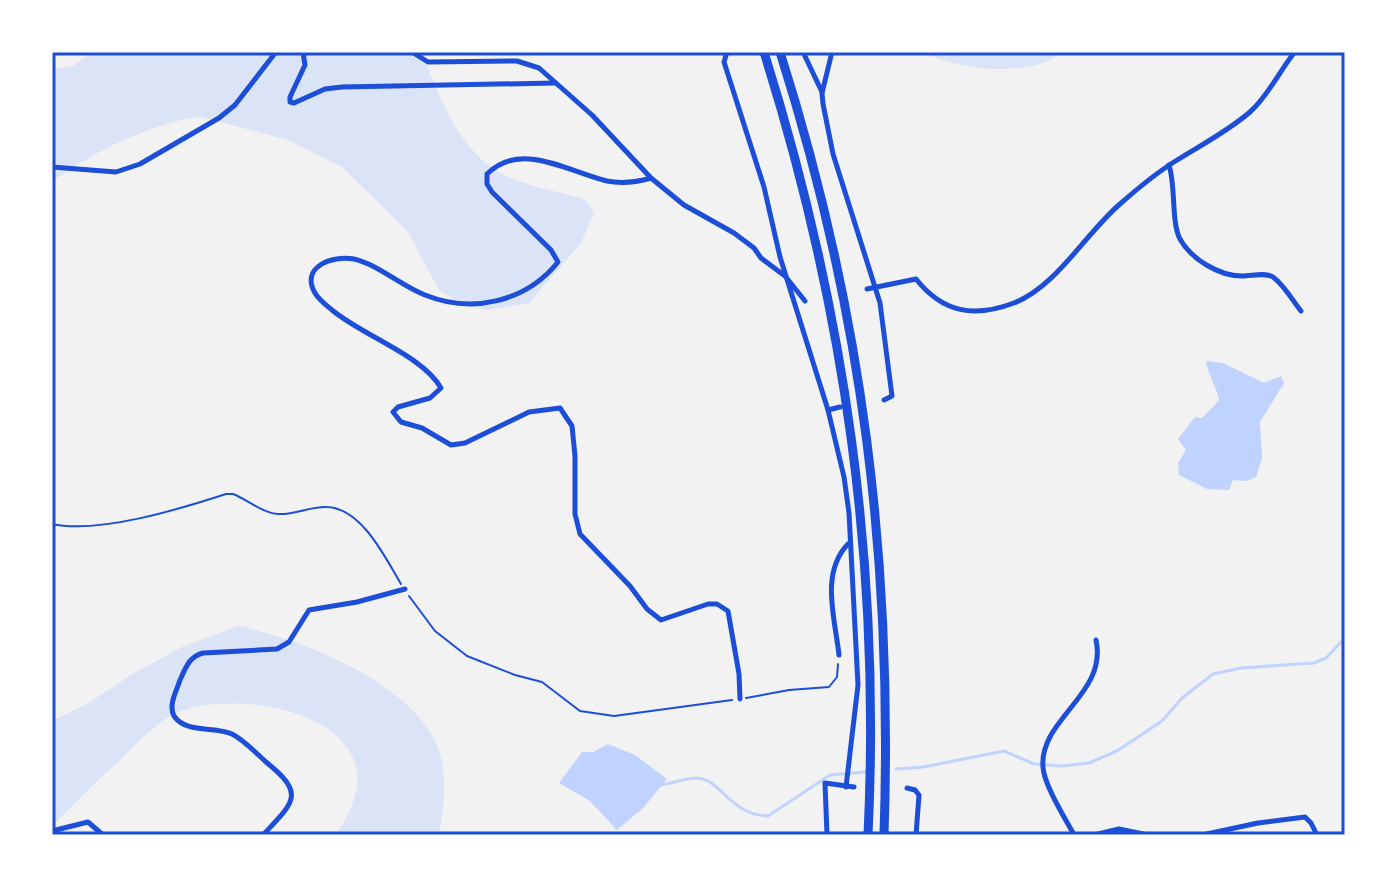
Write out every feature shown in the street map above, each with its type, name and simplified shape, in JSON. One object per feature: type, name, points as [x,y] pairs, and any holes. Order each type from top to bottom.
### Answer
[{"type":"highway","points":[[764,52],[825,277],[853,443],[868,606],[868,835]]},
{"type":"highway","points":[[780,52],[800,114],[841,278],[868,438],[883,588],[886,835]]},
{"type":"street","points":[[52,167],[116,172],[140,164],[219,118],[235,105],[276,52]]},
{"type":"street","points":[[303,52],[305,65],[290,97],[290,102],[294,103],[325,89],[342,87],[557,83]]},
{"type":"street","points":[[412,52],[428,62],[517,61],[539,68],[592,115],[651,178],[684,205],[734,233],[785,276],[805,301]]},
{"type":"street","points":[[727,52],[724,62],[764,187],[785,276],[828,410],[844,477],[849,513],[858,685],[847,783]]},
{"type":"street","points":[[803,52],[822,93],[833,154],[880,303],[892,396],[884,400]]},
{"type":"street","points":[[822,93],[832,52]]},
{"type":"street","points":[[867,289],[916,279],[939,302],[953,309],[985,310],[1015,302],[1047,281],[1098,224],[1169,165],[1252,110],[1294,53],[1298,52]]},
{"type":"street","points":[[651,178],[621,183],[534,158],[511,159],[496,164],[487,174],[487,184],[492,192],[551,250],[558,262],[544,280],[501,300],[473,305],[450,303],[424,295],[355,260],[339,259],[317,266],[311,284],[317,297],[344,320],[413,360],[435,377],[441,388],[430,398],[398,407],[393,412],[401,422],[422,428],[451,445],[465,443],[529,412],[560,408],[572,426],[575,514],[580,534],[630,586],[647,609],[661,620],[708,604],[717,604],[728,611],[740,699]]},
{"type":"street","points":[[1169,165],[1174,181],[1175,225],[1188,250],[1210,267],[1228,275],[1267,275],[1274,278],[1301,311]]},
{"type":"street","points":[[828,410],[840,407]]},
{"type":"street","points":[[839,655],[832,576],[838,554],[849,543]]},
{"type":"street","points":[[263,835],[290,803],[292,794],[288,779],[233,735],[185,725],[175,717],[172,710],[174,698],[186,665],[194,656],[203,653],[277,649],[289,642],[309,610],[357,602],[405,589]]},
{"type":"street","points":[[1074,835],[1043,768],[1049,738],[1082,696],[1093,676],[1099,654],[1096,640]]},
{"type":"street","points":[[827,835],[825,783],[847,783],[854,787]]},
{"type":"street","points":[[907,788],[919,795],[916,835]]},
{"type":"street","points":[[1202,835],[1305,817],[1317,835]]},
{"type":"street","points":[[52,831],[88,822],[103,835]]},
{"type":"street","points":[[1094,835],[1119,829],[1148,835]]},
{"type":"path","points":[[52,524],[67,527],[124,521],[226,494],[233,494],[277,514],[326,507],[341,510],[363,526],[435,631],[467,656],[542,682],[580,711],[614,716],[829,687],[837,677],[839,655]]},
{"type":"shaded area","points":[[93,52],[422,52],[450,118],[483,160],[518,181],[586,200],[594,213],[581,243],[529,303],[487,310],[462,304],[439,290],[408,232],[342,167],[288,140],[201,117],[183,120],[123,140],[52,182],[52,68],[71,67]]},
{"type":"shaded area","points":[[925,52],[1062,52],[1033,66],[995,69],[956,64]]},
{"type":"shaded area","points":[[238,626],[328,655],[360,671],[414,711],[432,735],[442,762],[444,799],[439,835],[336,835],[353,802],[357,785],[356,767],[346,746],[329,730],[306,718],[280,709],[225,704],[200,706],[163,721],[52,827],[52,721],[184,646]]},
{"type":"water","points":[[1206,361],[1223,363],[1264,383],[1281,376],[1284,383],[1260,422],[1262,459],[1256,477],[1246,481],[1233,480],[1229,490],[1207,489],[1179,475],[1178,463],[1186,450],[1178,439],[1195,417],[1202,418],[1219,400]]},
{"type":"water","points":[[608,744],[635,755],[667,779],[643,808],[617,830],[590,801],[559,783],[582,752],[593,752]]},
{"type":"waterway","points":[[896,769],[923,767],[1004,751],[1034,764],[1062,766],[1089,763],[1117,751],[1162,721],[1182,698],[1213,674],[1241,668],[1314,663],[1326,658],[1345,638]]},
{"type":"waterway","points":[[659,785],[692,778],[705,780],[744,810],[768,816],[830,775],[865,772]]}]
